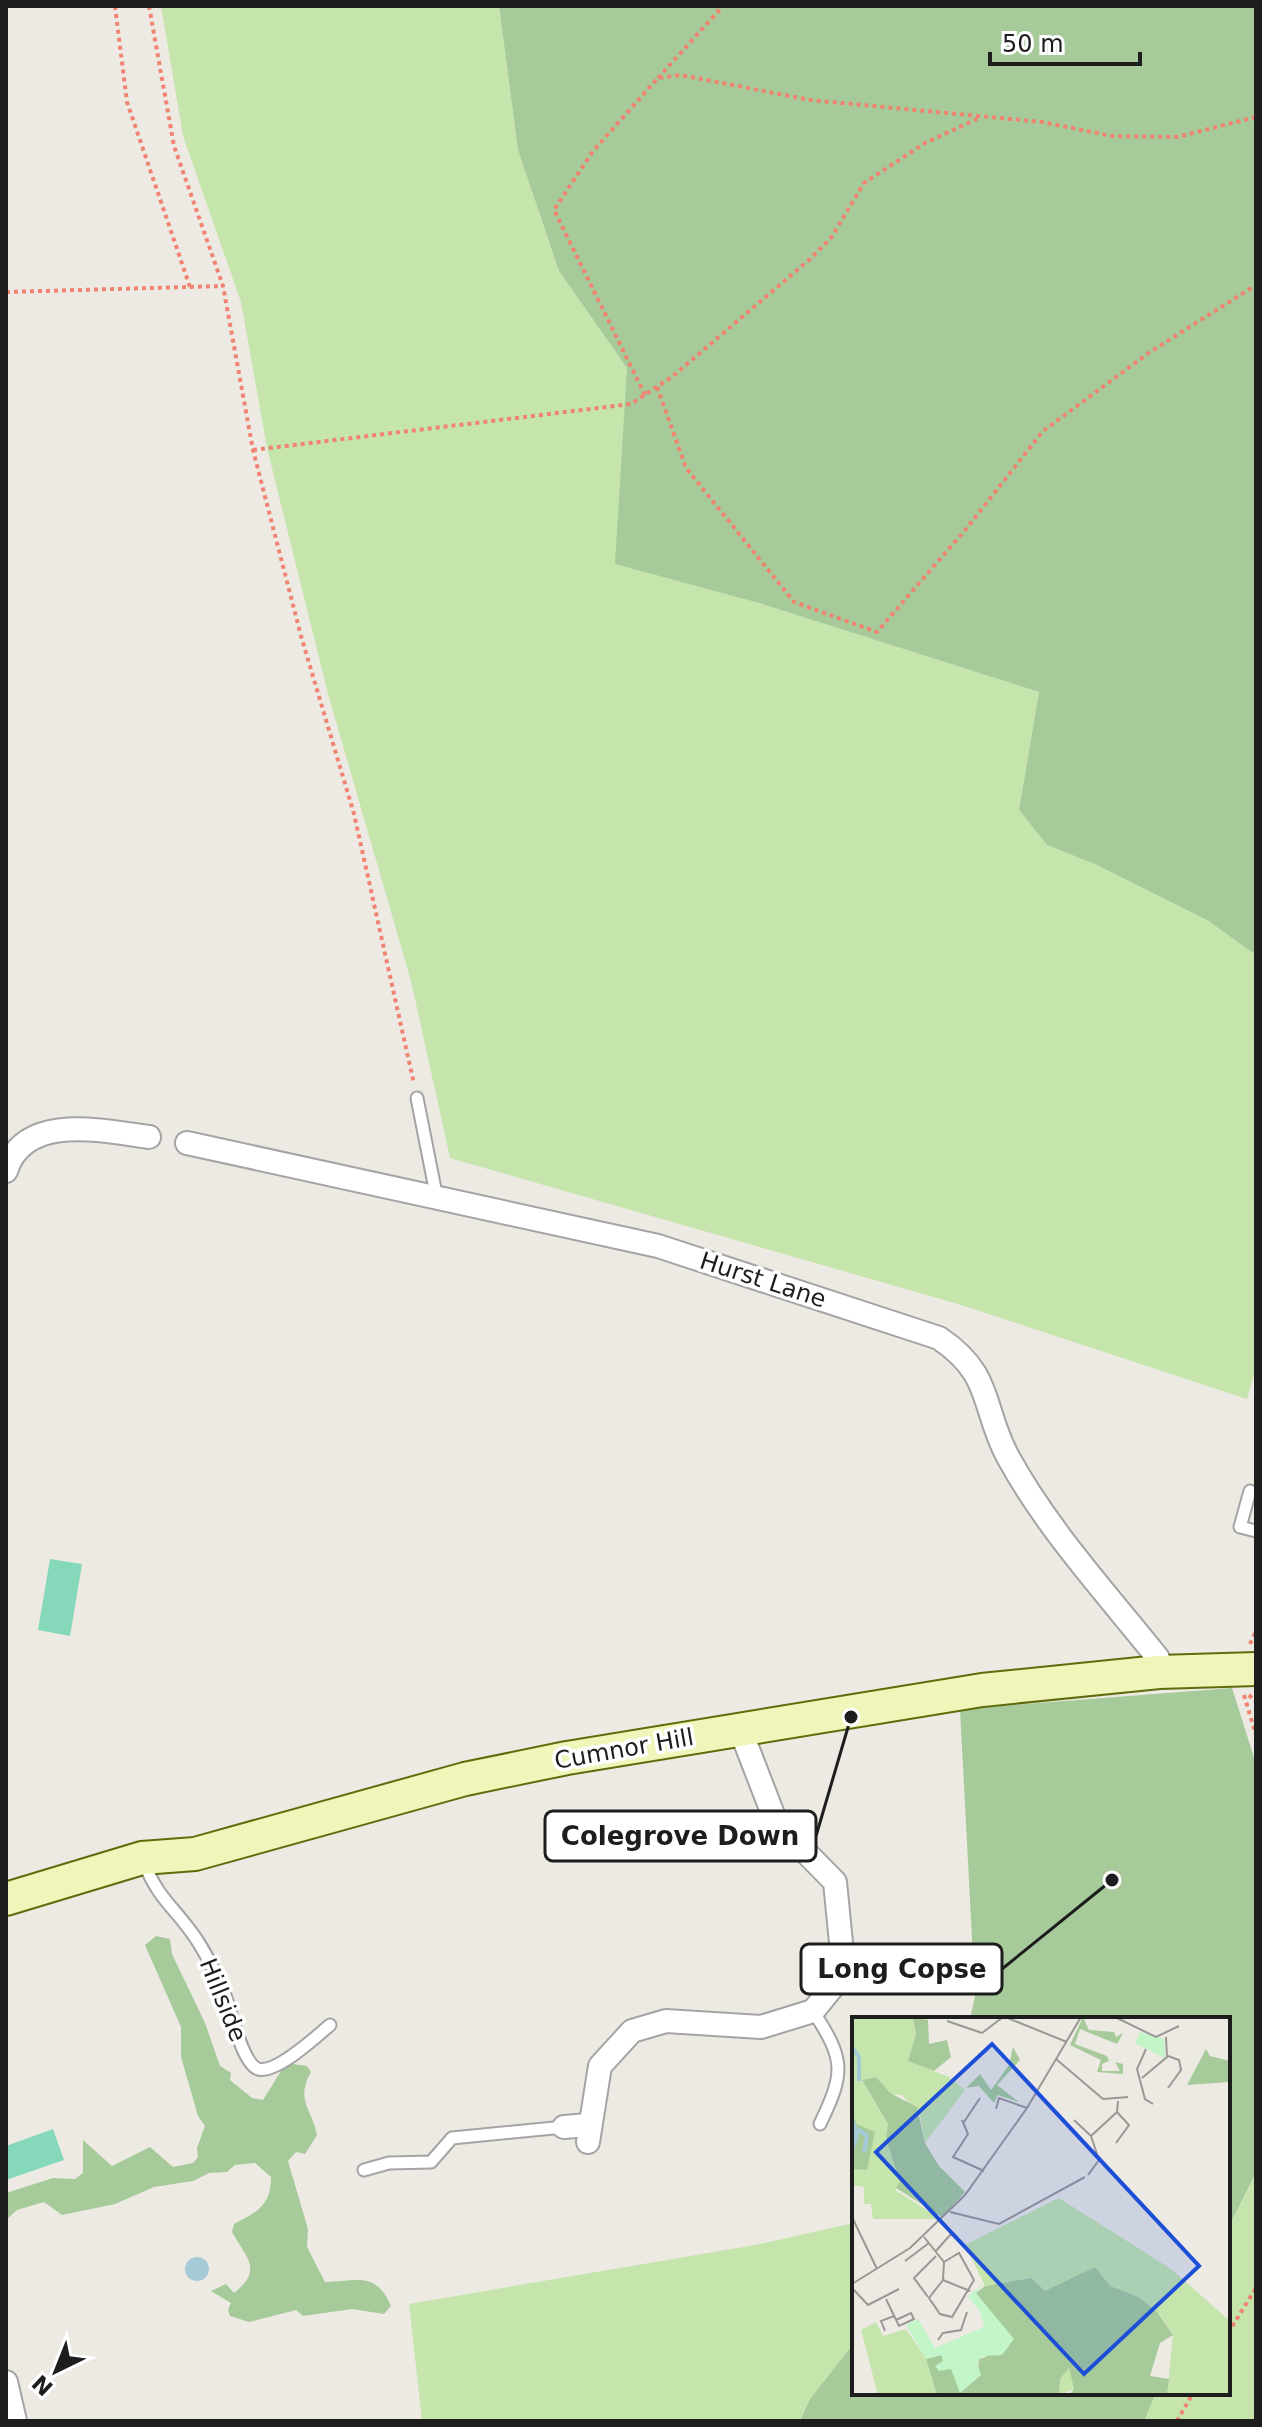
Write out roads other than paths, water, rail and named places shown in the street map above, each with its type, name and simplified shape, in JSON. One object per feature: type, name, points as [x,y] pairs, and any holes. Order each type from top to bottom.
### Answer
[{"type":"street","points":[[6,1171],[9,1161],[23,1145],[50,1131],[81,1128],[149,1137]]},
{"type":"street","name":"Hurst Lane","points":[[187,1143],[658,1246],[939,1338],[960,1352],[981,1380],[1007,1455],[1058,1533],[1158,1658],[1159,1672]]},
{"type":"street","name":"Cumnor Hill","points":[[6,1899],[142,1858],[195,1854],[465,1779],[740,1729],[982,1690],[1159,1672],[1248,1669]]},
{"type":"street","points":[[564,2127],[588,2133],[600,2066],[632,2031],[666,2021],[761,2027],[813,2011],[844,1973],[835,1882],[776,1822],[740,1729]]},
{"type":"street","points":[[6,2382],[15,2421]]},
{"type":"lane","points":[[417,1098],[437,1200]]},
{"type":"lane","points":[[1250,1491],[1240,1527],[1256,1531]]},
{"type":"lane","name":"Hillside","points":[[142,1858],[167,1908],[192,1932],[210,1962],[228,2000],[246,2058],[255,2068],[265,2070],[279,2065],[330,2025]]},
{"type":"lane","points":[[813,2011],[838,2057],[838,2087],[820,2124]]},
{"type":"lane","points":[[364,2170],[389,2163],[431,2162],[452,2138],[564,2127]]},
{"type":"water","points":[[197,2257],[206,2260],[209,2269],[206,2278],[197,2281],[188,2278],[185,2269],[188,2260]]},
{"type":"place","name":"Colegrove Down","points":[[851,1717]]},
{"type":"place","name":"Long Copse","points":[[1112,1880]]}]
